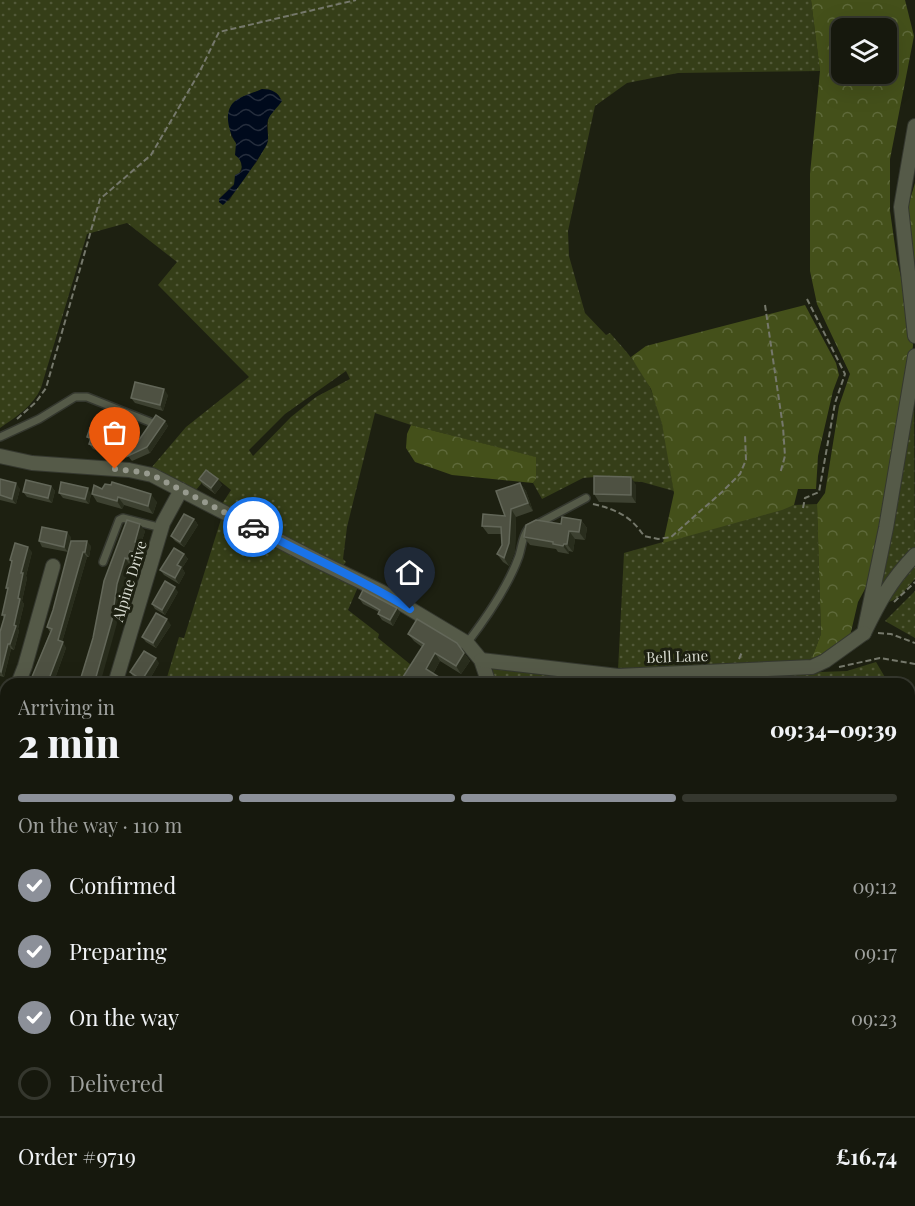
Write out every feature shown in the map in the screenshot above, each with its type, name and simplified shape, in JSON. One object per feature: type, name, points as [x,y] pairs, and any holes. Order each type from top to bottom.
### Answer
[{"type":"street","points":[[915,126],[901,207],[915,336]]},
{"type":"street","points":[[864,633],[886,528],[915,356]]},
{"type":"street","points":[[0,456],[32,464],[142,472],[382,592],[467,643],[481,660],[487,678]]},
{"type":"street","name":"Alpine Drive","points":[[117,678],[162,528],[181,490]]},
{"type":"street","points":[[864,633],[881,598],[897,574],[915,555]]},
{"type":"street","points":[[20,678],[53,567]]},
{"type":"street","name":"Bell Lane","points":[[481,660],[618,675],[812,667],[864,633]]},
{"type":"lane","points":[[0,437],[39,419],[75,397],[87,397],[150,422]]},
{"type":"lane","points":[[467,643],[502,591],[519,556],[528,529],[584,500]]},
{"type":"lane","points":[[103,562],[119,520],[123,518],[162,528]]},
{"type":"path","points":[[16,420],[36,402],[46,388],[100,199],[151,155],[199,73],[219,32],[356,0]]},
{"type":"path","points":[[803,508],[805,498],[819,492],[835,403],[845,374],[807,299]]},
{"type":"path","points":[[765,305],[783,427],[785,456],[780,474]]},
{"type":"path","points":[[584,500],[616,510],[637,525],[644,536],[658,539],[671,537],[740,474],[746,460],[745,434]]},
{"type":"path","points":[[890,606],[915,582]]},
{"type":"path","points":[[864,633],[891,634],[915,643]]},
{"type":"path","points":[[819,664],[834,668],[880,658],[915,664]]},
{"type":"green space","points":[[0,0],[811,0],[820,71],[678,73],[627,83],[595,106],[568,231],[569,256],[585,313],[606,335],[610,333],[638,367],[651,390],[663,427],[674,491],[642,482],[604,480],[595,477],[583,478],[542,499],[533,483],[536,479],[535,457],[411,425],[375,413],[347,527],[343,559],[346,562],[341,568],[222,504],[231,490],[210,473],[196,490],[152,467],[186,427],[249,377],[158,285],[177,262],[127,223],[87,234],[41,388],[29,406],[0,428]],"holes":[[[262,89],[268,121],[268,141],[256,163],[229,201],[219,199],[234,184],[242,167],[236,143],[231,136],[231,108],[235,101]],[[346,371],[350,379],[316,397],[291,417],[253,456],[249,450],[285,414]]]},
{"type":"green space","points":[[811,0],[905,0],[914,36],[890,159],[890,211],[897,260],[911,320],[913,345],[910,374],[872,576],[858,602],[850,636],[810,663],[821,634],[817,504],[825,493],[839,406],[850,374],[817,304],[810,271],[810,174],[820,71]]},
{"type":"green space","points":[[915,183],[915,282],[906,213]]},
{"type":"green space","points":[[805,305],[836,363],[839,375],[818,456],[816,489],[798,489],[794,505],[782,510],[663,543],[674,493],[662,424],[651,389],[631,357],[646,346]]},
{"type":"green space","points":[[914,404],[915,551],[881,590],[898,484]]},
{"type":"green space","points":[[411,425],[536,457],[536,479],[533,483],[452,475],[415,462],[406,448],[407,434]]},
{"type":"green space","points":[[817,504],[821,634],[810,663],[618,670],[624,553],[794,505]]},
{"type":"green space","points":[[222,516],[358,587],[348,610],[379,634],[378,638],[416,669],[410,678],[167,678],[179,637],[184,638]]},
{"type":"green space","points":[[915,561],[915,579],[899,596],[887,602],[888,595]]},
{"type":"green space","points":[[915,591],[915,638],[885,621]]},
{"type":"green space","points":[[876,662],[885,678],[665,678],[847,671]]},
{"type":"green space","points":[[493,669],[591,678],[491,678]]},
{"type":"water","points":[[262,89],[279,95],[282,101],[268,120],[267,144],[239,186],[223,205],[219,199],[234,185],[235,175],[241,172],[242,167],[235,155],[236,143],[229,128],[229,111],[231,106],[243,96]]},
{"type":"building","points":[[135,382],[164,389],[160,405],[131,398]]},
{"type":"building","points":[[108,413],[127,420],[121,437],[102,431]]},
{"type":"building","points":[[156,415],[165,421],[147,447],[128,456]]},
{"type":"building","points":[[90,428],[105,433],[101,448],[89,444],[91,438],[87,437]]},
{"type":"building","points":[[206,470],[218,479],[211,488],[199,479]]},
{"type":"building","points":[[594,476],[631,477],[631,495],[594,494]]},
{"type":"building","points":[[0,479],[16,483],[12,499],[0,495]]},
{"type":"building","points":[[26,480],[51,486],[48,498],[23,492]]},
{"type":"building","points":[[61,482],[88,488],[85,499],[59,493]]},
{"type":"building","points":[[112,482],[151,494],[148,506],[118,497],[117,501],[92,494],[94,485],[102,489],[105,484],[111,485]]},
{"type":"building","points":[[520,483],[528,503],[511,509],[509,543],[504,558],[497,554],[502,545],[501,527],[482,526],[483,514],[505,516],[496,491]]},
{"type":"building","points":[[184,514],[194,519],[180,542],[171,536]]},
{"type":"building","points":[[562,517],[581,520],[579,532],[569,531],[567,544],[563,546],[524,537],[526,525],[536,520],[561,524]]},
{"type":"building","points":[[127,520],[140,524],[135,542],[141,544],[138,554],[130,551],[128,559],[125,558],[117,584],[112,620],[96,678],[81,678],[93,638],[104,581]]},
{"type":"building","points":[[42,527],[67,532],[64,547],[39,541]]},
{"type":"building","points":[[71,541],[87,541],[58,640],[63,642],[49,678],[32,678],[52,629],[47,627]]},
{"type":"building","points":[[15,543],[28,547],[21,573],[23,573],[18,598],[20,599],[14,625],[16,626],[10,644],[8,644],[1,672],[0,632],[5,615],[2,615],[12,561],[10,560]]},
{"type":"building","points":[[174,548],[184,554],[177,565],[181,567],[175,578],[160,570]]},
{"type":"building","points":[[165,581],[175,587],[162,610],[152,604]]},
{"type":"building","points":[[363,590],[397,608],[390,620],[378,614],[380,610],[359,598]]},
{"type":"building","points":[[156,613],[167,619],[153,643],[142,637]]},
{"type":"building","points":[[417,619],[457,643],[464,653],[456,666],[435,653],[426,669],[440,678],[402,678],[424,644],[408,634]]},
{"type":"building","points":[[144,651],[156,658],[143,678],[130,672]]},
{"type":"way so far","points":[[115,469],[152,475],[253,527]]},
{"type":"route","points":[[253,527],[382,592],[410,609]]}]
